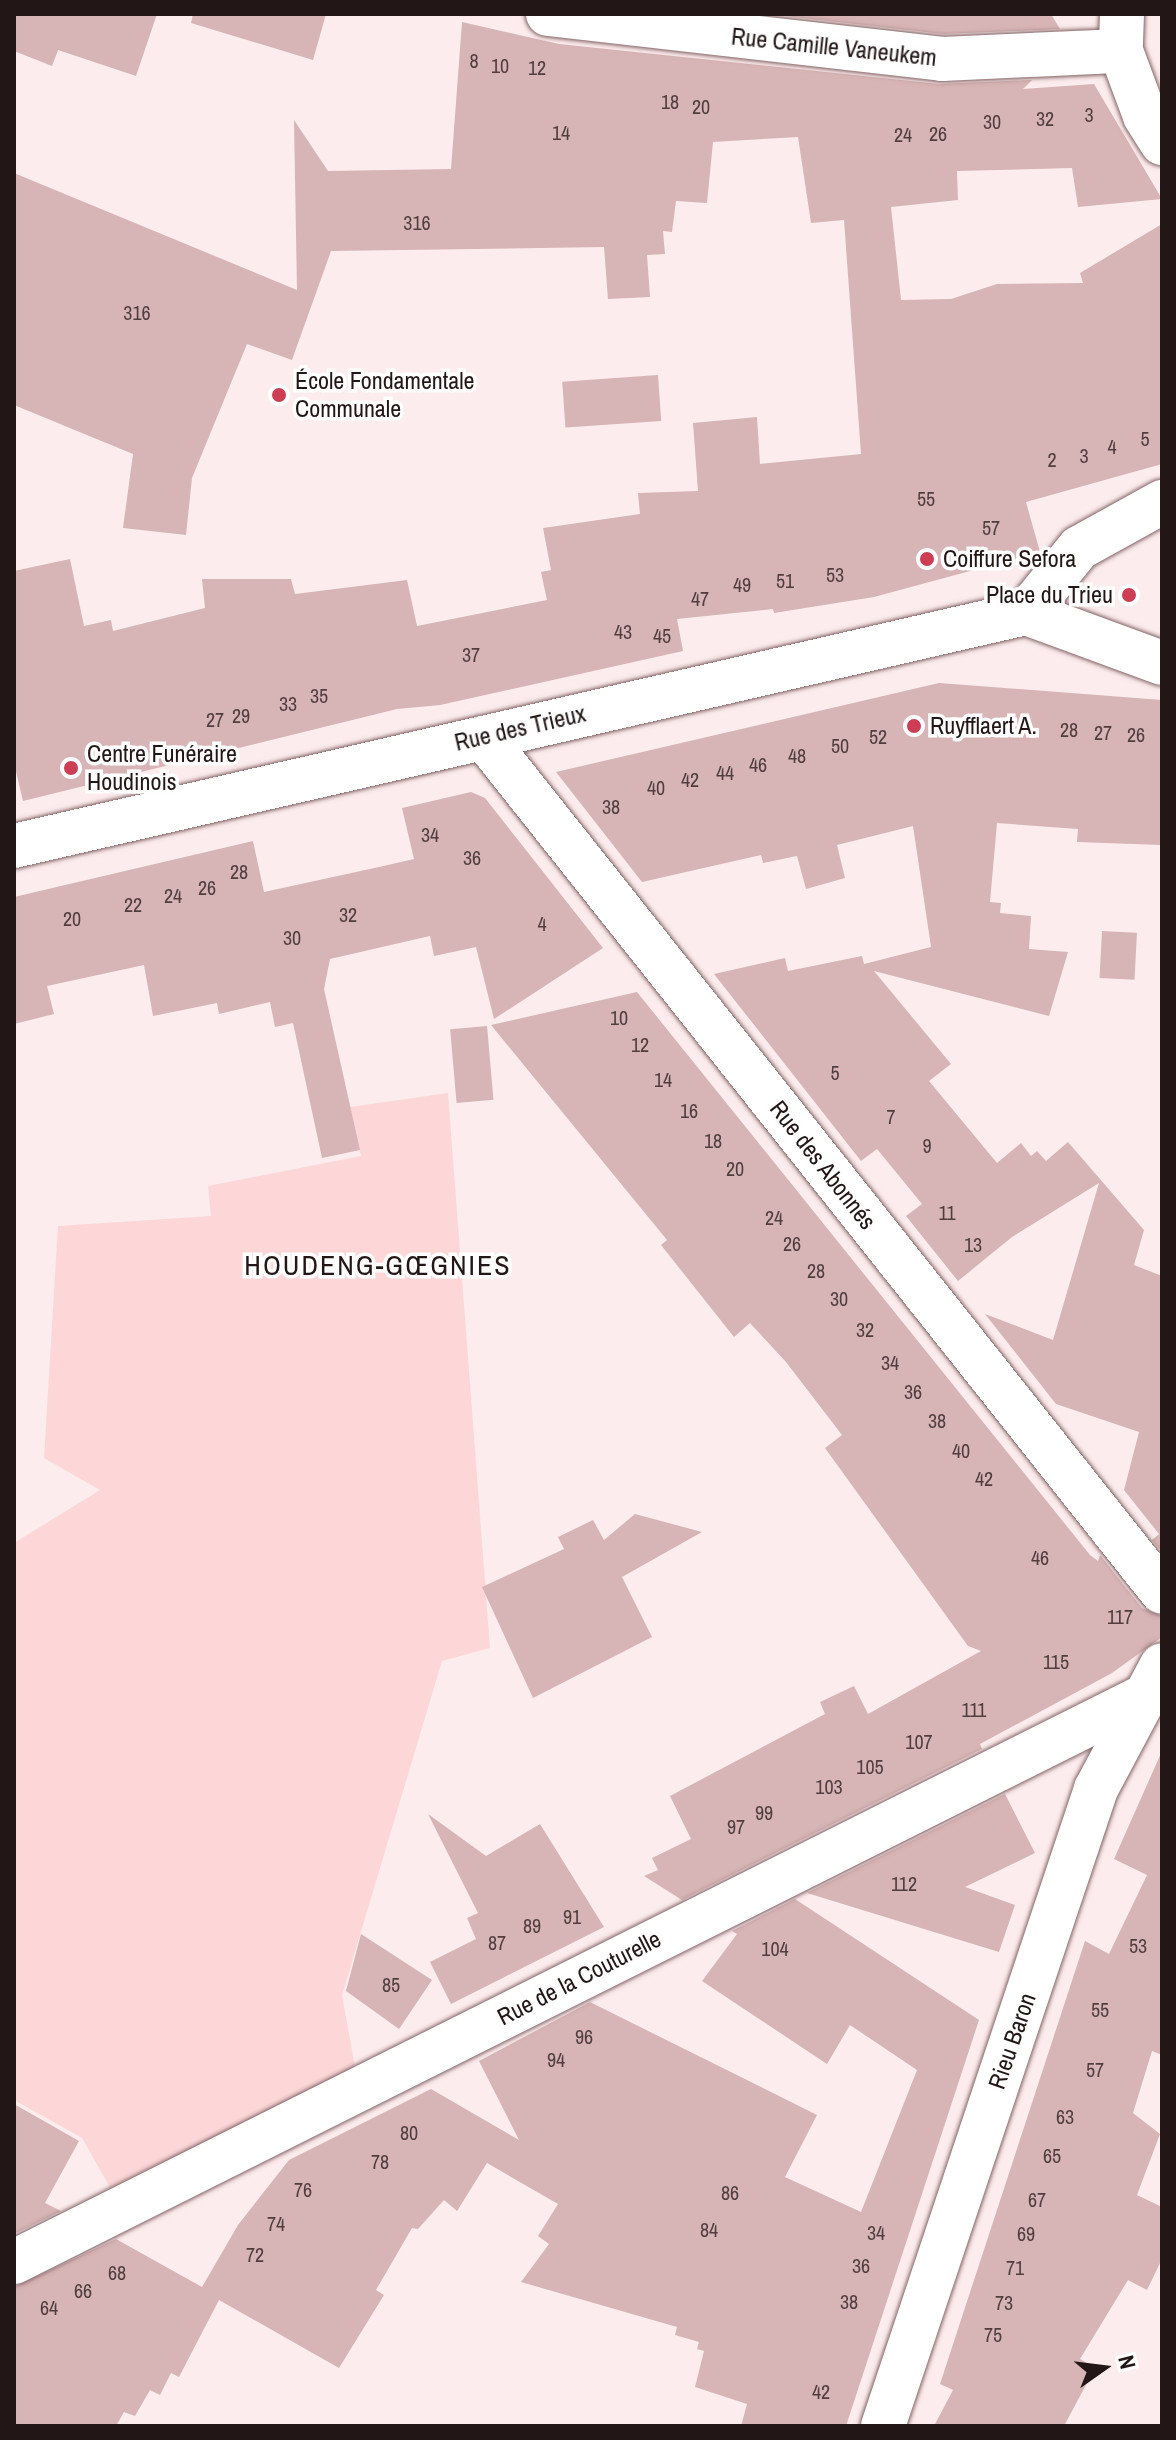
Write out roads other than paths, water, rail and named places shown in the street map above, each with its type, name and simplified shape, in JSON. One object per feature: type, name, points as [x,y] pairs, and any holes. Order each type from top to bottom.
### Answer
[{"type":"street","name":"Rue Camille Vaneukem","points":[[548,14],[942,59],[1122,32]]},
{"type":"street","points":[[1122,32],[1145,116],[1162,143]]},
{"type":"street","points":[[1162,502],[1079,548],[1026,613],[1162,663]]},
{"type":"street","name":"Rue des Trieux","points":[[14,846],[1026,613]]},
{"type":"street","name":"Rue des Abonnés","points":[[484,738],[1162,1592]]},
{"type":"street","name":"Rue de la Couturelle","points":[[14,2262],[1154,1680]]},
{"type":"street","name":"Rieu Baron","points":[[883,2426],[1096,1789],[1154,1680]]},
{"type":"place","name":"École Fondamentale Communale","points":[[279,395]]},
{"type":"place","name":"Coiffure Sefora","points":[[927,559]]},
{"type":"place","name":"Place du Trieu","points":[[1129,595]]},
{"type":"place","name":"Ruyfflaert A.","points":[[914,726]]},
{"type":"place","name":"Centre Funéraire Houdinois","points":[[71,768]]},
{"type":"district","name":"HOUDENG-GŒGNIES","points":[[378,1265]]}]
